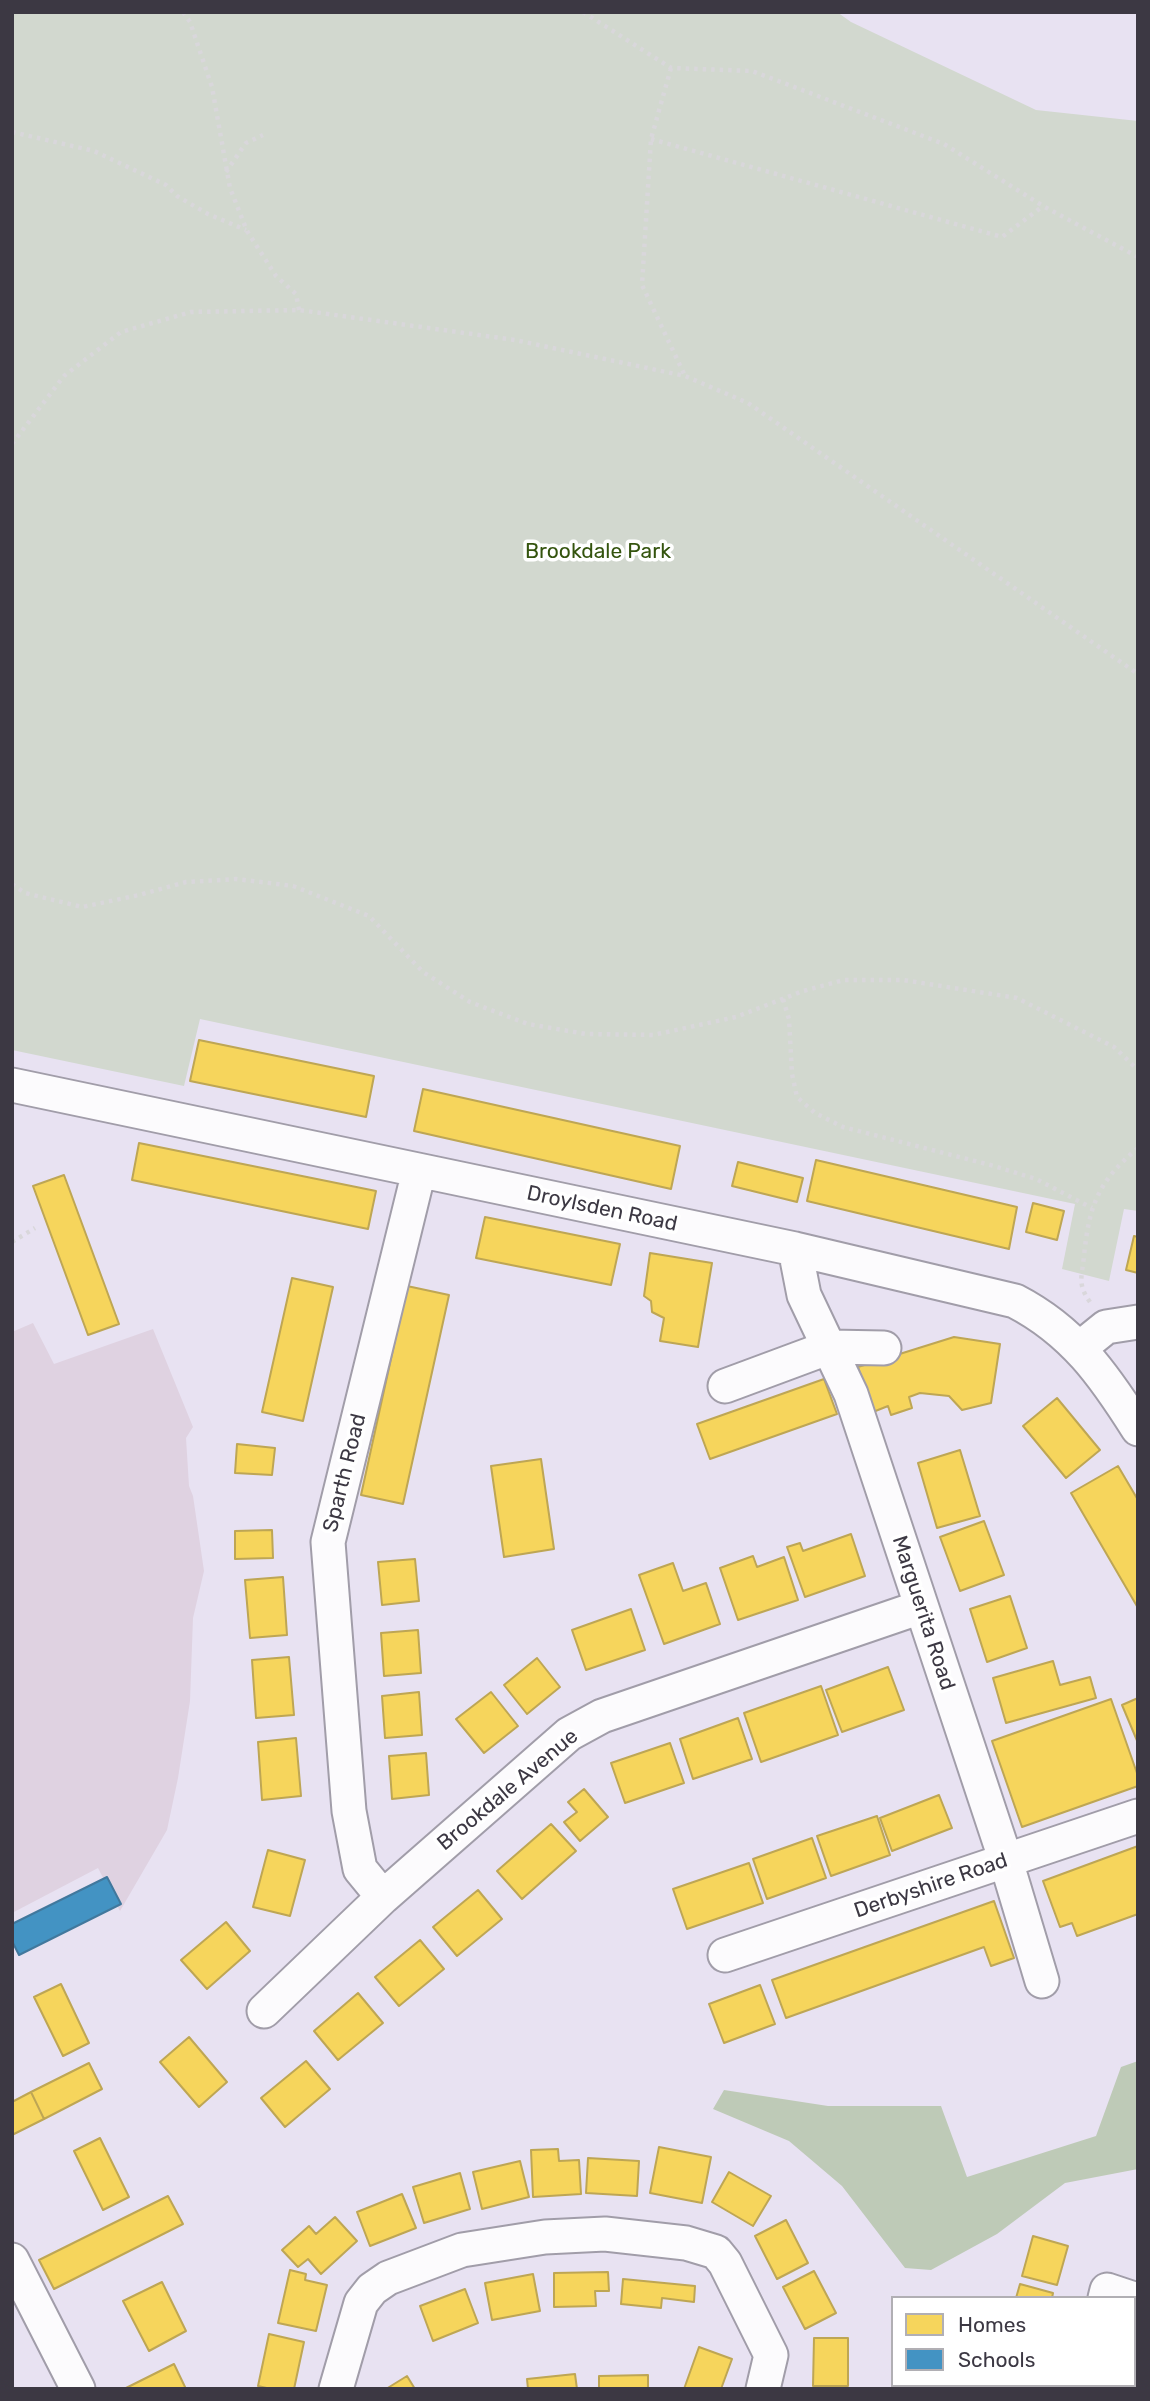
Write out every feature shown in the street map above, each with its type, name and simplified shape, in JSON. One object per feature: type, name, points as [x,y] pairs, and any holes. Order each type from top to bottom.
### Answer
[{"type":"street","name":"Droylsden Road","points":[[12,1085],[795,1249],[1015,1301],[1034,1311],[1080,1348],[1108,1381],[1138,1429]]},
{"type":"street","name":"Sparth Road","points":[[383,1897],[360,1869],[349,1811],[328,1542],[419,1171]]},
{"type":"street","name":"Marguerita Road","points":[[795,1249],[804,1295],[851,1394],[1006,1861],[1042,1981]]},
{"type":"street","points":[[1080,1348],[1122,1325]]},
{"type":"street","points":[[724,1386],[830,1347],[884,1348]]},
{"type":"street","name":"Brookdale Avenue","points":[[264,2011],[383,1897],[569,1734],[602,1716],[921,1607]]},
{"type":"street","name":"Derbyshire Road","points":[[725,1955],[1138,1816]]},
{"type":"street","points":[[336,2389],[361,2303],[372,2289],[388,2278],[462,2250],[545,2236],[606,2234],[686,2243],[716,2252],[725,2263],[771,2355],[763,2389]]},
{"type":"street","points":[[12,2260],[78,2389]]},
{"type":"street","points":[[1106,2296],[1107,2290],[1125,2296]]},
{"type":"path","points":[[183,12],[190,22],[212,87],[230,188],[247,230],[276,276],[296,294],[299,310]]},
{"type":"path","points":[[583,12],[671,68],[752,71],[944,144],[1044,206],[1138,257]]},
{"type":"path","points":[[671,68],[651,139],[642,285],[685,376]]},
{"type":"path","points":[[12,132],[94,151],[166,185],[177,196],[208,214],[247,230]]},
{"type":"path","points":[[226,172],[246,143],[263,135]]},
{"type":"path","points":[[651,139],[1002,237],[1044,206]]},
{"type":"path","points":[[12,444],[64,376],[121,332],[191,312],[299,310],[515,340],[685,376],[748,403],[1138,674]]},
{"type":"path","points":[[12,884],[25,893],[82,907],[186,882],[236,879],[293,886],[369,916],[423,972],[470,1002],[528,1024],[586,1034],[653,1034],[736,1017],[845,980],[903,981],[1017,998],[1114,1047],[1138,1070]]},
{"type":"path","points":[[783,999],[789,1019],[792,1074],[797,1097],[815,1113],[842,1127],[1036,1179],[1091,1208]]},
{"type":"path","points":[[1122,1325],[1081,1290],[1086,1233],[1091,1208],[1109,1176],[1138,1148]]},
{"type":"path","points":[[12,1242],[35,1228]]},
{"type":"shaded area","points":[[33,1323],[54,1364],[153,1329],[193,1427],[186,1438],[189,1486],[193,1496],[204,1571],[193,1618],[190,1701],[167,1830],[120,1911],[98,1868],[12,1913],[12,1332]]},
{"type":"green space","name":"Brookdale Park","points":[[12,12],[837,12],[851,22],[1036,110],[1138,121],[1138,1211],[1124,1209],[1109,1281],[1062,1269],[1075,1204],[200,1019],[184,1086],[12,1050]]},
{"type":"green space","points":[[1138,2061],[1138,2169],[1065,2183],[997,2234],[931,2270],[905,2268],[842,2186],[789,2141],[713,2109],[724,2090],[828,2106],[941,2106],[967,2177],[1096,2136],[1121,2067]]},
{"type":"building: Homes","points":[[199,1040],[374,1076],[366,1117],[190,1081]]},
{"type":"building: Homes","points":[[423,1089],[680,1146],[671,1189],[414,1131]]},
{"type":"building: Homes","points":[[139,1143],[376,1191],[368,1229],[132,1180]]},
{"type":"building: Homes","points":[[816,1160],[1017,1207],[1009,1249],[807,1201]]},
{"type":"building: Homes","points":[[738,1162],[803,1178],[797,1202],[732,1186]]},
{"type":"building: Homes","points":[[64,1175],[119,1324],[88,1335],[33,1186]]},
{"type":"building: Homes","points":[[1033,1203],[1064,1211],[1057,1240],[1026,1232]]},
{"type":"building: Homes","points":[[485,1217],[620,1244],[611,1285],[476,1258]]},
{"type":"building: Homes","points":[[1134,1236],[1138,1237],[1138,1273],[1126,1270]]},
{"type":"building: Homes","points":[[650,1253],[712,1263],[698,1347],[660,1341],[664,1318],[652,1312],[651,1301],[644,1296]]},
{"type":"building: Homes","points":[[292,1278],[333,1287],[303,1421],[262,1412]]},
{"type":"building: Homes","points":[[407,1286],[449,1295],[403,1504],[361,1495]]},
{"type":"building: Homes","points":[[954,1337],[1000,1344],[991,1403],[962,1410],[949,1396],[920,1393],[909,1397],[912,1408],[891,1415],[888,1406],[873,1412],[858,1367]]},
{"type":"building: Homes","points":[[824,1379],[837,1414],[710,1459],[697,1424]]},
{"type":"building: Homes","points":[[1057,1398],[1100,1450],[1066,1478],[1023,1426]]},
{"type":"building: Homes","points":[[237,1444],[275,1448],[272,1475],[235,1473]]},
{"type":"building: Homes","points":[[960,1450],[980,1516],[937,1528],[918,1463]]},
{"type":"building: Homes","points":[[541,1459],[554,1549],[504,1557],[491,1466]]},
{"type":"building: Homes","points":[[1118,1466],[1138,1500],[1138,1608],[1071,1493]]},
{"type":"building: Homes","points":[[984,1521],[1004,1575],[960,1591],[940,1537]]},
{"type":"building: Homes","points":[[272,1530],[273,1558],[235,1559],[235,1531]]},
{"type":"building: Homes","points":[[851,1534],[865,1576],[805,1597],[787,1547],[800,1543],[803,1551]]},
{"type":"building: Homes","points":[[753,1556],[757,1567],[784,1557],[798,1600],[738,1620],[720,1568]]},
{"type":"building: Homes","points":[[415,1559],[419,1601],[382,1605],[378,1562]]},
{"type":"building: Homes","points":[[673,1563],[683,1591],[706,1583],[720,1624],[664,1644],[639,1575]]},
{"type":"building: Homes","points":[[283,1577],[287,1635],[250,1638],[245,1580]]},
{"type":"building: Homes","points":[[1010,1596],[1027,1648],[987,1662],[970,1609]]},
{"type":"building: Homes","points":[[631,1609],[645,1650],[586,1670],[572,1630]]},
{"type":"building: Homes","points":[[418,1630],[421,1673],[384,1676],[381,1633]]},
{"type":"building: Homes","points":[[289,1657],[294,1715],[256,1718],[252,1660]]},
{"type":"building: Homes","points":[[537,1658],[560,1687],[527,1714],[504,1685]]},
{"type":"building: Homes","points":[[1053,1661],[1060,1685],[1090,1677],[1096,1698],[1006,1723],[993,1678]]},
{"type":"building: Homes","points":[[888,1667],[904,1710],[842,1732],[826,1690]]},
{"type":"building: Homes","points":[[821,1686],[838,1735],[761,1762],[744,1713]]},
{"type":"building: Homes","points":[[419,1692],[422,1735],[385,1738],[382,1696]]},
{"type":"building: Homes","points":[[491,1692],[518,1726],[484,1753],[456,1719]]},
{"type":"building: Homes","points":[[1138,1698],[1138,1743],[1122,1705]]},
{"type":"building: Homes","points":[[1111,1699],[1138,1776],[1138,1786],[1022,1827],[992,1741]]},
{"type":"building: Homes","points":[[738,1718],[752,1759],[693,1779],[680,1739]]},
{"type":"building: Homes","points":[[296,1738],[301,1796],[262,1800],[258,1742]]},
{"type":"building: Homes","points":[[670,1743],[684,1783],[625,1803],[611,1763]]},
{"type":"building: Homes","points":[[426,1753],[429,1795],[392,1799],[389,1756]]},
{"type":"building: Homes","points":[[584,1789],[608,1817],[580,1841],[564,1822],[577,1812],[568,1802]]},
{"type":"building: Homes","points":[[939,1795],[952,1828],[892,1851],[880,1818]]},
{"type":"building: Homes","points":[[877,1816],[890,1855],[831,1876],[817,1836]]},
{"type":"building: Homes","points":[[551,1824],[576,1851],[522,1899],[497,1871]]},
{"type":"building: Homes","points":[[812,1838],[826,1878],[767,1899],[753,1859]]},
{"type":"building: Homes","points":[[1138,1846],[1138,1914],[1077,1936],[1072,1923],[1060,1927],[1043,1881]]},
{"type":"building: Homes","points":[[268,1850],[305,1860],[290,1916],[253,1907]]},
{"type":"building: Homes","points":[[749,1863],[763,1903],[687,1929],[673,1889]]},
{"type":"building: Homes","points":[[478,1890],[502,1919],[457,1956],[433,1927]]},
{"type":"building: Homes","points":[[994,1901],[1014,1958],[991,1966],[984,1947],[786,2018],[772,1980]]},
{"type":"building: Homes","points":[[226,1922],[250,1951],[207,1989],[181,1960]]},
{"type":"building: Homes","points":[[420,1940],[444,1969],[399,2006],[375,1977]]},
{"type":"building: Homes","points":[[61,1984],[89,2043],[63,2056],[34,1997]]},
{"type":"building: Homes","points":[[760,1985],[775,2024],[724,2043],[709,2004]]},
{"type":"building: Homes","points":[[358,1993],[383,2023],[338,2060],[314,2031]]},
{"type":"building: Homes","points":[[189,2037],[227,2082],[199,2107],[160,2062]]},
{"type":"building: Homes","points":[[306,2061],[330,2089],[285,2127],[261,2098]]},
{"type":"building: Homes","points":[[89,2063],[102,2089],[44,2119],[31,2092]]},
{"type":"building: Homes","points":[[31,2092],[44,2119],[12,2135],[12,2102]]},
{"type":"building: Homes","points":[[100,2138],[129,2197],[103,2210],[74,2151]]},
{"type":"building: Homes","points":[[659,2147],[711,2157],[702,2203],[650,2193]]},
{"type":"building: Homes","points":[[558,2149],[559,2161],[579,2160],[581,2194],[533,2197],[531,2150]]},
{"type":"building: Homes","points":[[588,2158],[639,2161],[637,2196],[586,2193]]},
{"type":"building: Homes","points":[[520,2161],[529,2197],[482,2209],[473,2172]]},
{"type":"building: Homes","points":[[729,2172],[771,2196],[753,2226],[712,2202]]},
{"type":"building: Homes","points":[[460,2173],[470,2209],[424,2223],[413,2187]]},
{"type":"building: Homes","points":[[402,2194],[416,2228],[370,2246],[357,2212]]},
{"type":"building: Homes","points":[[168,2196],[183,2224],[54,2289],[39,2260]]},
{"type":"building: Homes","points":[[335,2217],[357,2241],[321,2274],[308,2259],[298,2267],[282,2250],[309,2226],[316,2234]]},
{"type":"building: Homes","points":[[786,2220],[808,2263],[777,2279],[755,2236]]},
{"type":"building: Homes","points":[[1033,2236],[1068,2246],[1057,2285],[1022,2276]]},
{"type":"building: Homes","points":[[290,2270],[306,2274],[305,2280],[327,2285],[316,2331],[278,2323]]},
{"type":"building: Homes","points":[[814,2271],[836,2313],[805,2329],[783,2287]]},
{"type":"building: Homes","points":[[608,2272],[609,2291],[595,2291],[596,2306],[554,2307],[554,2273]]},
{"type":"building: Homes","points":[[533,2274],[540,2311],[492,2320],[485,2283]]},
{"type":"building: Homes","points":[[623,2279],[695,2286],[694,2302],[662,2298],[661,2308],[621,2304]]},
{"type":"building: Homes","points":[[162,2282],[186,2331],[149,2351],[123,2301]]},
{"type":"building: Homes","points":[[1020,2284],[1053,2293],[1052,2296],[1017,2296]]},
{"type":"building: Homes","points":[[465,2289],[478,2323],[433,2341],[420,2306]]},
{"type":"building: Homes","points":[[1136,2326],[1138,2327],[1136,2372]]},
{"type":"building: Homes","points":[[269,2334],[304,2342],[294,2389],[258,2386]]},
{"type":"building: Homes","points":[[814,2338],[848,2338],[848,2386],[813,2386]]},
{"type":"building: Homes","points":[[699,2347],[732,2359],[721,2389],[684,2389]]},
{"type":"building: Homes","points":[[174,2364],[186,2389],[124,2389]]},
{"type":"building: Homes","points":[[575,2374],[577,2389],[528,2389],[527,2379]]},
{"type":"building: Homes","points":[[648,2375],[648,2389],[599,2389],[599,2376]]},
{"type":"building: Homes","points":[[407,2376],[415,2389],[386,2389]]},
{"type":"building: Schools","points":[[107,1877],[121,1904],[19,1955],[12,1941],[12,1924]]}]
